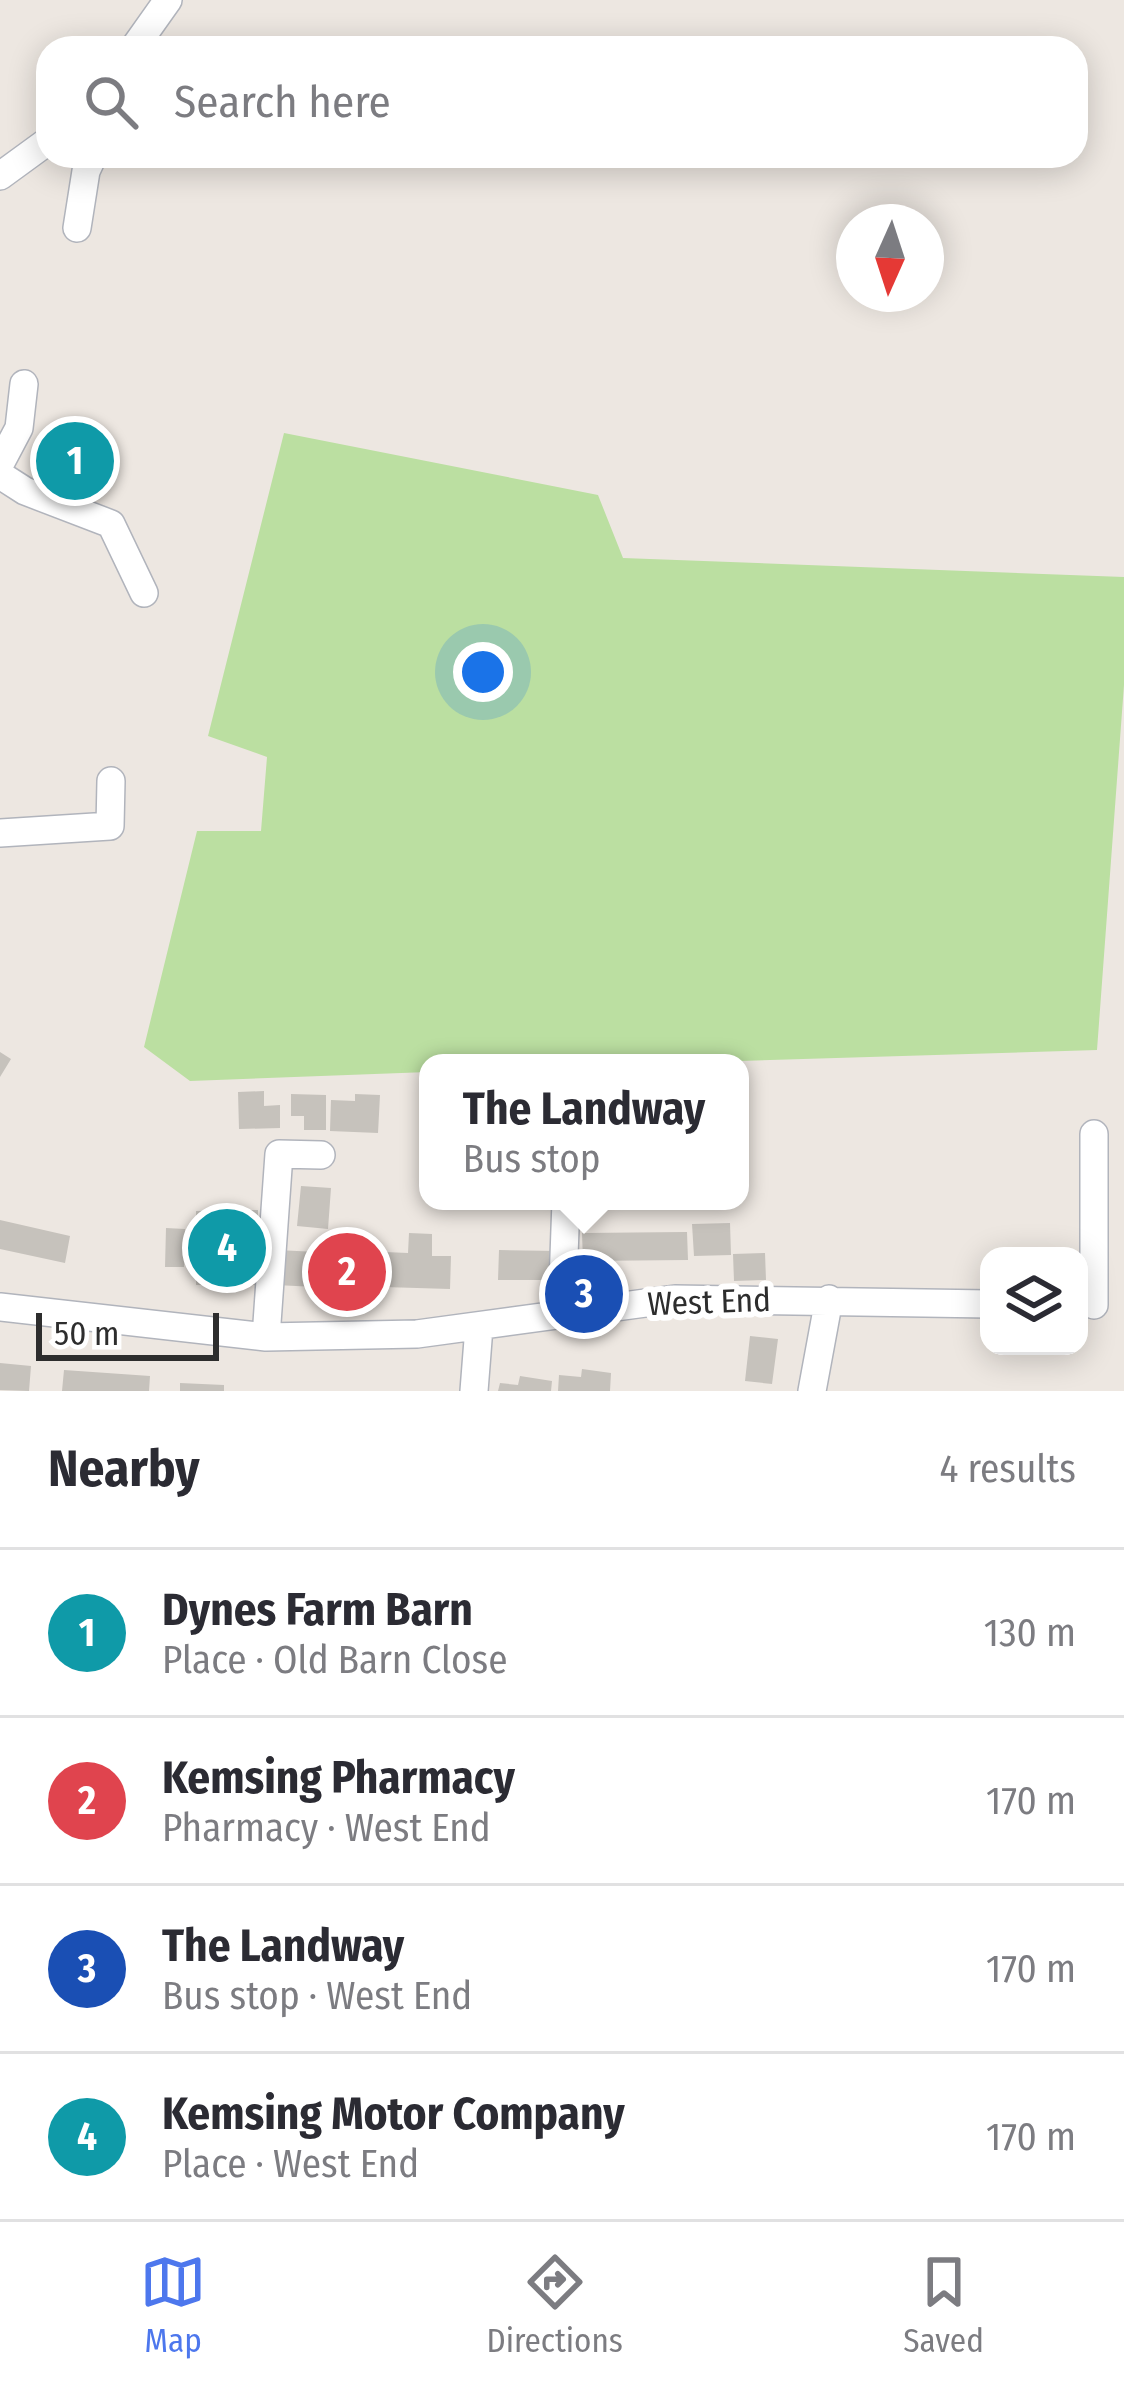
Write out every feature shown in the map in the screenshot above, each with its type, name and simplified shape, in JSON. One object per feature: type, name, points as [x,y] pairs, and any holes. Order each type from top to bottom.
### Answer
[{"type":"street","points":[[142,36],[168,0]]},
{"type":"street","points":[[0,176],[36,150]]},
{"type":"street","points":[[77,228],[87,168]]},
{"type":"street","points":[[0,464],[19,428],[24,384]]},
{"type":"street","points":[[0,475],[25,491],[110,524],[144,593]]},
{"type":"street","points":[[0,832],[110,826],[111,781]]},
{"type":"street","points":[[1088,1262],[1094,1135]]},
{"type":"street","points":[[266,1337],[279,1154],[321,1155]]},
{"type":"street","points":[[562,1312],[566,1210]]},
{"type":"street","name":"West End","points":[[0,1307],[266,1337],[417,1334],[675,1299],[980,1304]]},
{"type":"street","points":[[812,1391],[829,1299]]},
{"type":"street","points":[[1088,1305],[1124,1305]]},
{"type":"street","points":[[473,1391],[479,1327]]},
{"type":"green space","points":[[284,433],[598,495],[623,558],[1124,577],[1124,685],[1097,1050],[749,1061],[749,1054],[419,1054],[419,1072],[190,1081],[144,1047],[197,831],[261,831],[267,757],[208,736]]},
{"type":"building","points":[[96,426],[102,493],[54,495],[49,429]]},
{"type":"building","points":[[0,1052],[11,1059],[0,1077]]},
{"type":"building","points":[[264,1091],[264,1106],[280,1105],[280,1128],[239,1129],[238,1092]]},
{"type":"building","points":[[291,1094],[326,1095],[326,1130],[304,1130],[304,1116],[291,1116]]},
{"type":"building","points":[[355,1094],[380,1095],[378,1133],[330,1131],[331,1100],[355,1101]]},
{"type":"building","points":[[301,1186],[331,1188],[328,1229],[297,1226]]},
{"type":"building","points":[[258,1210],[258,1285],[196,1285],[196,1211]]},
{"type":"building","points":[[0,1220],[70,1236],[65,1263],[0,1249]]},
{"type":"building","points":[[730,1223],[731,1255],[694,1256],[692,1224]]},
{"type":"building","points":[[166,1228],[185,1229],[184,1267],[165,1267]]},
{"type":"building","points":[[687,1232],[688,1260],[583,1261],[582,1233]]},
{"type":"building","points":[[409,1233],[432,1234],[432,1256],[451,1256],[450,1289],[384,1287],[385,1252],[408,1253]]},
{"type":"building","points":[[277,1250],[357,1254],[355,1289],[276,1285]]},
{"type":"building","points":[[499,1250],[559,1251],[559,1280],[498,1280]]},
{"type":"building","points":[[765,1253],[766,1280],[734,1281],[733,1254]]},
{"type":"building","points":[[750,1336],[778,1339],[772,1384],[745,1381]]},
{"type":"building","points":[[0,1363],[31,1366],[29,1391],[0,1390]]},
{"type":"building","points":[[582,1369],[611,1373],[610,1391],[558,1391],[559,1375],[581,1377]]},
{"type":"building","points":[[64,1370],[150,1376],[149,1391],[62,1391]]},
{"type":"building","points":[[520,1376],[552,1381],[551,1391],[498,1391],[500,1383],[518,1385]]},
{"type":"building","points":[[180,1383],[224,1385],[224,1391],[180,1391]]},
{"type":"place","name":"Dynes Farm Barn","points":[[75,461]]},
{"type":"place","name":"Kemsing Motor Company","points":[[227,1248]]},
{"type":"place","name":"Kemsing Pharmacy","points":[[347,1272]]},
{"type":"place","name":"The Landway","points":[[584,1294]]}]
